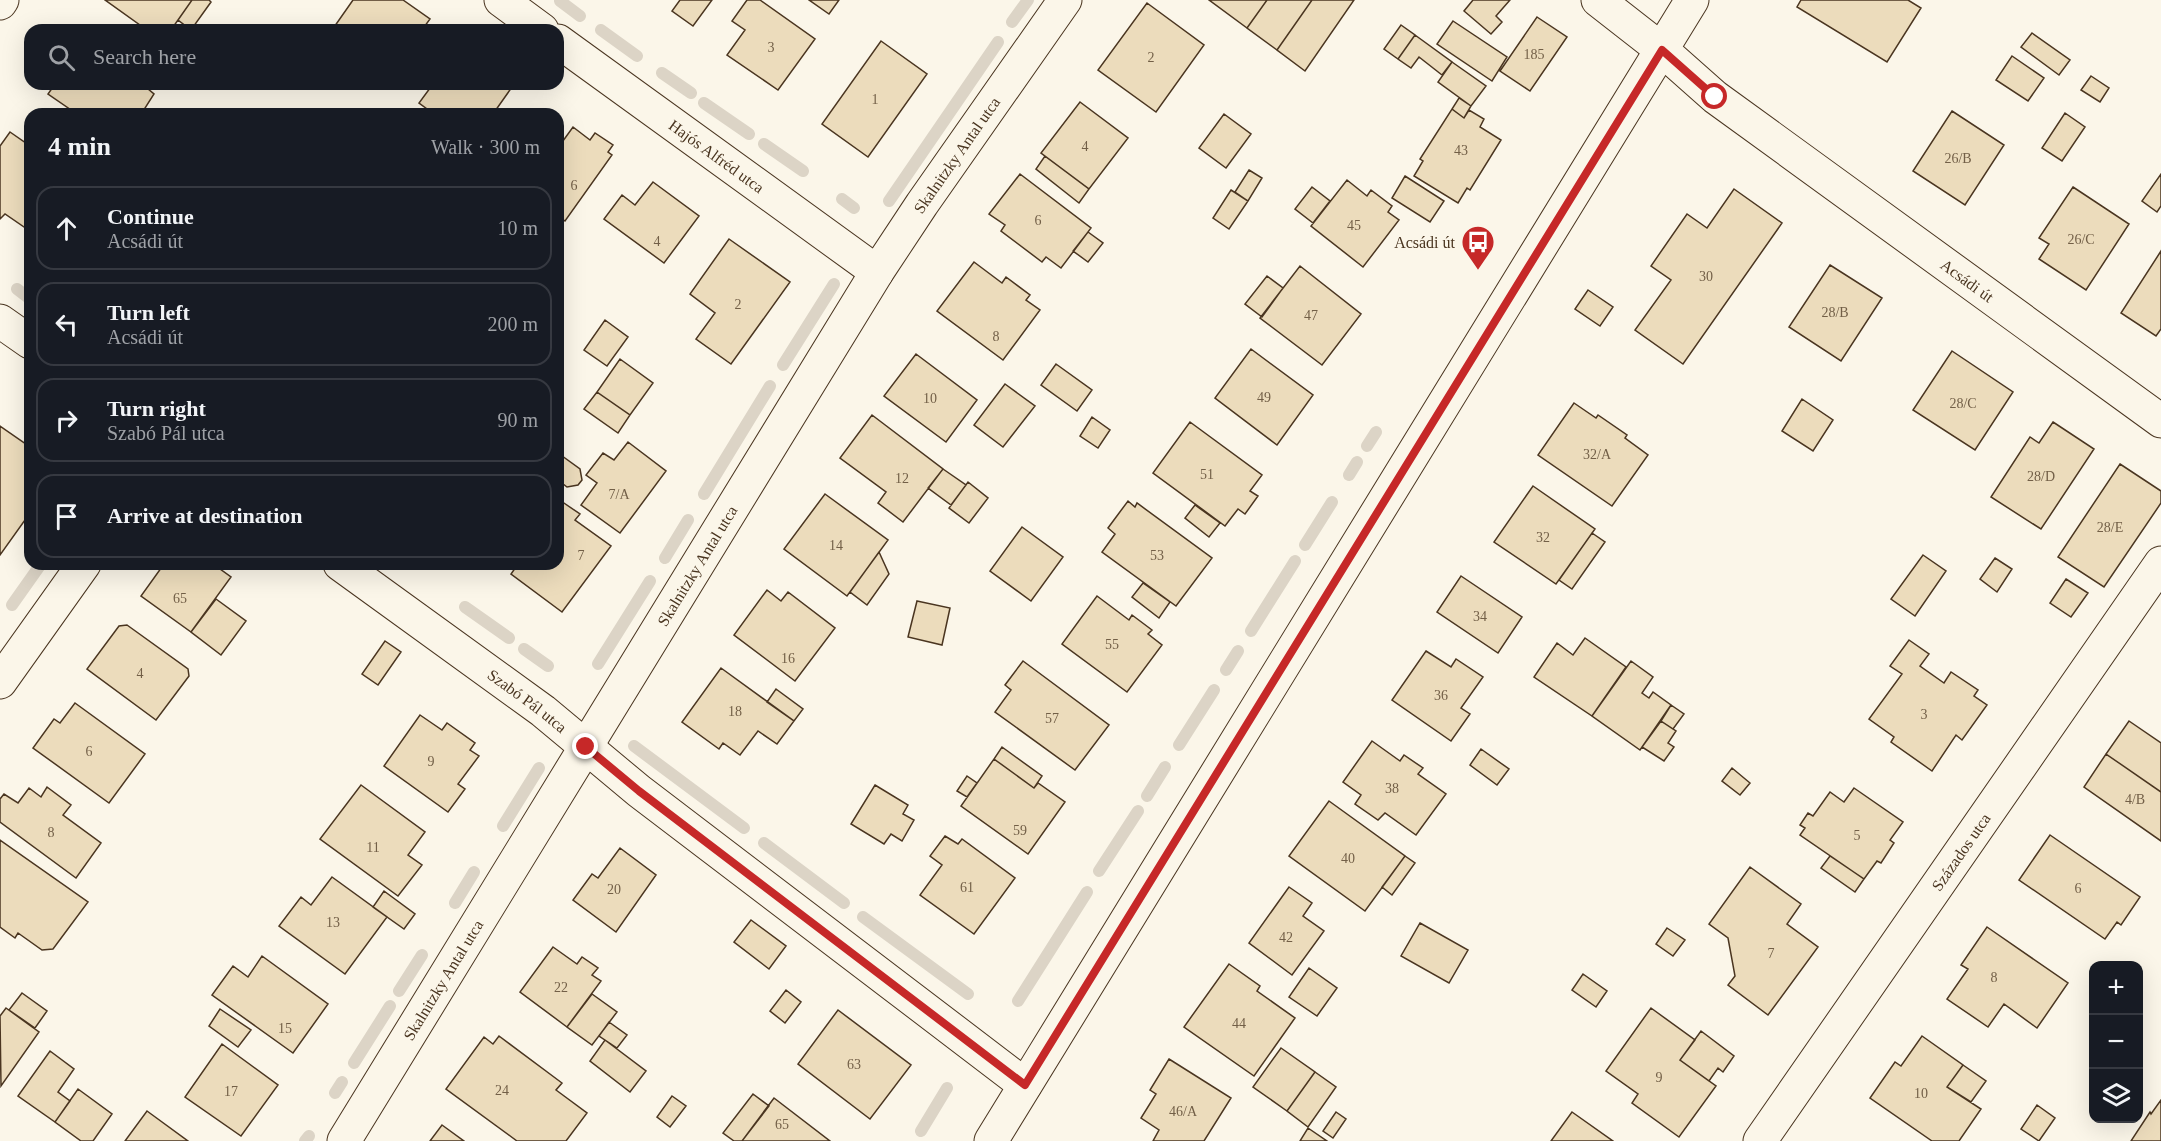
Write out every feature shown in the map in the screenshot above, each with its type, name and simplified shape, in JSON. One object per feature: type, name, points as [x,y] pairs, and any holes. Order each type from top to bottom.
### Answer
[{"type":"street","points":[[501,0],[534,24]]},
{"type":"street","name":"Skalnitzky Antal utca","points":[[344,1141],[877,272],[1065,0]]},
{"type":"street","name":"Acsádi út","points":[[1598,0],[1662,50],[1715,97],[2161,421]]},
{"type":"street","points":[[991,1141],[1692,0]]},
{"type":"street","name":"Hajós Alfréd utca","points":[[564,45],[877,272]]},
{"type":"street","points":[[0,321],[24,338]]},
{"type":"street","name":"Százados utca","points":[[1760,1141],[2161,563]]},
{"type":"street","points":[[0,682],[80,570]]},
{"type":"street","name":"Szabó Pál utca","points":[[348,570],[543,711],[639,791],[1025,1085]]},
{"type":"building","points":[[105,0],[192,0],[175,24],[139,24]]},
{"type":"building","points":[[192,0],[211,2],[195,24],[183,24],[178,20]]},
{"type":"building","points":[[353,0],[403,0],[430,19],[426,24],[336,24]]},
{"type":"building","points":[[680,0],[712,0],[693,26],[672,11]]},
{"type":"building","points":[[747,0],[760,0],[815,39],[778,90],[727,55],[745,30],[732,21]]},
{"type":"building","points":[[809,0],[839,0],[829,14]]},
{"type":"building","points":[[1209,0],[1267,0],[1247,28]]},
{"type":"building","points":[[1267,0],[1312,0],[1277,50],[1247,28]]},
{"type":"building","points":[[1312,0],[1354,0],[1305,71],[1277,50]]},
{"type":"building","points":[[1473,0],[1510,0],[1496,16],[1502,22],[1491,34],[1464,11]]},
{"type":"building","points":[[1801,0],[1908,0],[1921,8],[1887,62],[1797,7]]},
{"type":"building","points":[[1147,3],[1204,45],[1156,112],[1098,70]]},
{"type":"building","points":[[1537,17],[1567,37],[1530,91],[1500,71]]},
{"type":"building","points":[[1453,21],[1507,57],[1492,81],[1437,44]]},
{"type":"building","points":[[1401,25],[1415,35],[1398,59],[1384,49]]},
{"type":"building","points":[[2032,33],[2070,60],[2059,75],[2021,47]]},
{"type":"building","points":[[1415,35],[1452,62],[1442,75],[1419,57],[1411,68],[1398,59]]},
{"type":"building","points":[[881,41],[927,74],[868,157],[822,124]]},
{"type":"building","points":[[2012,56],[2044,78],[2028,101],[1996,80]]},
{"type":"building","points":[[1452,62],[1486,86],[1471,106],[1438,82]]},
{"type":"building","points":[[2091,76],[2109,88],[2100,102],[2081,90]]},
{"type":"building","points":[[51,90],[149,90],[154,94],[145,108],[68,108],[48,94]]},
{"type":"building","points":[[429,90],[510,90],[497,108],[426,108],[419,103]]},
{"type":"building","points":[[1459,98],[1471,106],[1464,118],[1452,109]]},
{"type":"building","points":[[1080,102],[1128,138],[1089,189],[1041,153]]},
{"type":"building","points":[[1452,109],[1464,118],[1469,110],[1484,119],[1480,127],[1501,140],[1470,190],[1467,188],[1458,203],[1414,176],[1423,161],[1420,159]]},
{"type":"building","points":[[1952,111],[2004,145],[1965,205],[1913,171]]},
{"type":"building","points":[[2065,113],[2085,127],[2062,161],[2042,148]]},
{"type":"building","points":[[1224,114],[1251,134],[1226,168],[1199,148]]},
{"type":"building","points":[[573,127],[590,140],[595,133],[613,145],[608,152],[612,155],[565,221],[564,220],[564,139]]},
{"type":"building","points":[[10,132],[24,142],[24,227],[5,214],[0,219],[0,146]]},
{"type":"building","points":[[1045,156],[1089,189],[1079,203],[1036,169]]},
{"type":"building","points":[[1249,170],[1262,178],[1248,201],[1235,192]]},
{"type":"building","points":[[1020,174],[1091,228],[1061,268],[1046,257],[1042,262],[1001,231],[1005,225],[989,214]]},
{"type":"building","points":[[2161,174],[2161,206],[2157,212],[2142,201]]},
{"type":"building","points":[[1405,176],[1444,201],[1430,222],[1392,198]]},
{"type":"building","points":[[1347,180],[1367,196],[1371,190],[1392,206],[1388,212],[1399,220],[1363,267],[1311,226]]},
{"type":"building","points":[[653,182],[699,216],[664,263],[604,219],[622,195],[635,205]]},
{"type":"building","points":[[1312,187],[1330,201],[1313,223],[1295,209]]},
{"type":"building","points":[[2073,187],[2129,224],[2086,290],[2039,259],[2049,244],[2039,238]]},
{"type":"building","points":[[1734,189],[1782,223],[1683,364],[1635,330],[1671,280],[1651,266],[1687,214],[1707,228]]},
{"type":"building","points":[[1231,190],[1248,201],[1229,229],[1213,218]]},
{"type":"building","points":[[1088,232],[1103,243],[1088,262],[1073,251]]},
{"type":"building","points":[[729,239],[790,282],[731,364],[696,339],[715,313],[690,294]]},
{"type":"building","points":[[2161,251],[2161,329],[2156,336],[2121,313]]},
{"type":"building","points":[[974,262],[1002,283],[1006,277],[1030,295],[1026,300],[1040,310],[1003,360],[937,311]]},
{"type":"building","points":[[1830,265],[1882,298],[1841,361],[1789,327]]},
{"type":"building","points":[[1300,266],[1361,314],[1322,365],[1260,318]]},
{"type":"building","points":[[1267,276],[1283,288],[1262,317],[1245,304]]},
{"type":"building","points":[[1588,290],[1613,307],[1600,326],[1575,309]]},
{"type":"building","points":[[605,320],[628,337],[607,366],[584,350]]},
{"type":"building","points":[[1251,349],[1313,395],[1277,445],[1215,398]]},
{"type":"building","points":[[1952,351],[2013,392],[1975,450],[1913,410]]},
{"type":"building","points":[[916,354],[977,400],[946,442],[884,396]]},
{"type":"building","points":[[620,359],[653,383],[630,415],[597,392]]},
{"type":"building","points":[[1056,364],[1092,390],[1077,411],[1041,385]]},
{"type":"building","points":[[1005,384],[1035,406],[1003,447],[974,425]]},
{"type":"building","points":[[597,392],[630,415],[618,433],[584,409]]},
{"type":"building","points":[[1802,399],[1833,420],[1813,451],[1782,431]]},
{"type":"building","points":[[1574,403],[1596,418],[1598,415],[1627,435],[1625,438],[1648,455],[1612,506],[1538,455]]},
{"type":"building","points":[[872,415],[943,469],[903,522],[878,503],[886,492],[840,458]]},
{"type":"building","points":[[1092,417],[1110,430],[1098,448],[1080,436]]},
{"type":"building","points":[[1190,422],[1262,475],[1250,491],[1258,496],[1245,514],[1238,509],[1225,526],[1153,473]]},
{"type":"building","points":[[2053,422],[2094,449],[2041,529],[1991,497],[2030,437],[2039,443]]},
{"type":"building","points":[[0,426],[24,443],[24,521],[0,555]]},
{"type":"building","points":[[628,442],[666,471],[620,533],[581,505],[597,483],[586,475],[603,453],[614,460]]},
{"type":"building","points":[[564,457],[580,469],[582,480],[578,485],[567,487],[564,485]]},
{"type":"building","points":[[2120,464],[2161,491],[2161,503],[2104,587],[2058,557]]},
{"type":"building","points":[[943,469],[966,485],[951,505],[928,488]]},
{"type":"building","points":[[968,482],[988,498],[969,523],[949,508]]},
{"type":"building","points":[[1533,486],[1595,529],[1556,584],[1494,542]]},
{"type":"building","points":[[825,494],[888,540],[847,596],[784,549]]},
{"type":"building","points":[[1128,501],[1135,507],[1137,503],[1212,558],[1176,606],[1102,552],[1115,534],[1108,528]]},
{"type":"building","points":[[564,503],[580,514],[575,520],[611,546],[562,612],[511,574],[514,570],[564,570]]},
{"type":"building","points":[[1195,505],[1220,523],[1209,537],[1185,518]]},
{"type":"building","points":[[1022,527],[1063,557],[1031,601],[990,571]]},
{"type":"building","points":[[1592,533],[1605,542],[1572,589],[1559,580]]},
{"type":"building","points":[[879,552],[889,574],[867,605],[850,592]]},
{"type":"building","points":[[1923,555],[1946,571],[1915,616],[1891,599]]},
{"type":"building","points":[[1995,558],[2012,569],[1997,592],[1980,579]]},
{"type":"building","points":[[160,570],[221,570],[231,577],[191,632],[141,596]]},
{"type":"building","points":[[1461,576],[1522,617],[1498,653],[1437,612]]},
{"type":"building","points":[[2066,579],[2088,593],[2071,617],[2050,603]]},
{"type":"building","points":[[1143,583],[1170,602],[1159,618],[1132,597]]},
{"type":"building","points":[[767,590],[781,601],[788,592],[835,628],[795,681],[734,635]]},
{"type":"building","points":[[1097,596],[1129,620],[1132,615],[1152,630],[1148,634],[1162,645],[1127,692],[1062,644]]},
{"type":"building","points":[[216,599],[246,621],[221,655],[191,632]]},
{"type":"building","points":[[917,601],[950,608],[942,645],[908,637]]},
{"type":"building","points":[[127,625],[188,669],[189,676],[156,720],[87,669],[119,626]]},
{"type":"building","points":[[1585,638],[1626,667],[1592,716],[1534,677],[1557,643],[1573,655]]},
{"type":"building","points":[[1909,640],[1929,654],[1920,666],[1944,683],[1951,672],[1978,690],[1974,696],[1987,705],[1962,740],[1956,735],[1932,771],[1891,742],[1894,737],[1869,719],[1902,674],[1890,666]]},
{"type":"building","points":[[385,641],[401,652],[378,685],[362,674]]},
{"type":"building","points":[[1426,651],[1451,667],[1456,659],[1483,677],[1461,708],[1470,714],[1451,741],[1392,700]]},
{"type":"building","points":[[1023,661],[1109,725],[1075,770],[995,712],[1011,690],[1005,685]]},
{"type":"building","points":[[1631,661],[1653,677],[1642,693],[1649,698],[1653,692],[1671,705],[1640,750],[1592,716]]},
{"type":"building","points":[[721,668],[794,721],[777,744],[758,731],[740,755],[723,743],[719,749],[682,722]]},
{"type":"building","points":[[776,689],[803,709],[794,721],[767,702]]},
{"type":"building","points":[[75,703],[145,754],[109,803],[33,748],[54,719],[60,723]]},
{"type":"building","points":[[1671,705],[1684,714],[1673,729],[1661,721]]},
{"type":"building","points":[[420,715],[442,730],[447,723],[475,743],[470,750],[479,756],[458,784],[465,789],[448,812],[384,766]]},
{"type":"building","points":[[1661,721],[1676,731],[1668,743],[1674,747],[1664,761],[1642,747]]},
{"type":"building","points":[[2129,721],[2161,743],[2161,792],[2106,754]]},
{"type":"building","points":[[1372,741],[1400,761],[1404,755],[1423,768],[1418,774],[1446,794],[1416,835],[1385,813],[1378,820],[1355,804],[1361,795],[1343,782]]},
{"type":"building","points":[[1002,747],[1042,776],[1034,788],[994,759]]},
{"type":"building","points":[[1481,749],[1509,769],[1497,785],[1470,765]]},
{"type":"building","points":[[2106,754],[2161,792],[2161,841],[2084,787]]},
{"type":"building","points":[[994,759],[1034,788],[1038,783],[1065,802],[1028,854],[961,806]]},
{"type":"building","points":[[1732,768],[1750,783],[1740,795],[1722,781]]},
{"type":"building","points":[[967,776],[977,783],[967,797],[957,791]]},
{"type":"building","points":[[361,785],[425,832],[408,855],[422,865],[398,896],[320,839]]},
{"type":"building","points":[[875,785],[908,805],[903,814],[914,820],[902,841],[891,834],[884,844],[851,824]]},
{"type":"building","points":[[47,787],[71,805],[63,815],[101,843],[76,878],[0,822],[0,799],[4,794],[18,803],[29,788],[41,797]]},
{"type":"building","points":[[1854,788],[1903,822],[1890,840],[1894,843],[1881,863],[1877,861],[1864,879],[1800,835],[1805,828],[1800,825],[1808,813],[1813,816],[1830,792],[1844,802]]},
{"type":"building","points":[[1329,801],[1405,856],[1365,911],[1289,856]]},
{"type":"building","points":[[2050,835],[2140,897],[2121,925],[2117,922],[2105,939],[2019,880]]},
{"type":"building","points":[[945,836],[958,844],[962,839],[1015,878],[974,934],[920,895],[942,865],[930,856]]},
{"type":"building","points":[[0,840],[88,902],[53,949],[42,950],[18,933],[15,938],[0,927]]},
{"type":"building","points":[[620,848],[656,875],[616,932],[573,900],[592,874],[598,878]]},
{"type":"building","points":[[1405,856],[1415,863],[1392,895],[1382,887]]},
{"type":"building","points":[[1830,856],[1864,879],[1855,892],[1821,868]]},
{"type":"building","points":[[1750,867],[1801,904],[1787,924],[1818,947],[1768,1015],[1728,985],[1735,976],[1728,938],[1709,924]]},
{"type":"building","points":[[332,877],[387,917],[345,974],[279,926],[301,897],[311,905]]},
{"type":"building","points":[[1289,887],[1312,903],[1303,916],[1324,931],[1292,975],[1249,943]]},
{"type":"building","points":[[384,891],[415,914],[404,929],[373,907]]},
{"type":"building","points":[[751,920],[786,946],[769,969],[734,942]]},
{"type":"building","points":[[1420,923],[1468,950],[1449,983],[1401,956]]},
{"type":"building","points":[[1987,927],[2068,983],[2037,1028],[2004,1004],[1988,1027],[1947,999],[1968,969],[1961,965]]},
{"type":"building","points":[[1667,928],[1685,940],[1673,956],[1656,944]]},
{"type":"building","points":[[553,947],[577,964],[582,957],[598,968],[592,975],[601,981],[567,1027],[520,992]]},
{"type":"building","points":[[262,956],[328,1004],[293,1053],[212,995],[233,966],[248,977]]},
{"type":"building","points":[[1229,964],[1260,986],[1257,991],[1295,1018],[1254,1076],[1184,1027]]},
{"type":"building","points":[[1309,968],[1337,988],[1317,1016],[1289,997]]},
{"type":"building","points":[[1583,974],[1607,991],[1596,1007],[1572,990]]},
{"type":"building","points":[[786,990],[801,1002],[785,1023],[770,1011]]},
{"type":"building","points":[[22,993],[47,1011],[35,1028],[9,1010]]},
{"type":"building","points":[[592,994],[617,1012],[592,1045],[567,1027]]},
{"type":"building","points":[[6,1008],[39,1032],[1,1086],[0,1016]]},
{"type":"building","points":[[1651,1008],[1695,1040],[1680,1060],[1716,1086],[1679,1137],[1632,1103],[1638,1094],[1606,1071]]},
{"type":"building","points":[[220,1009],[251,1030],[238,1047],[209,1026]]},
{"type":"building","points":[[838,1010],[911,1065],[870,1119],[798,1064]]},
{"type":"building","points":[[609,1022],[627,1035],[617,1048],[599,1036]]},
{"type":"building","points":[[1701,1031],[1734,1056],[1723,1072],[1718,1068],[1709,1081],[1680,1060]]},
{"type":"building","points":[[499,1036],[562,1083],[556,1090],[587,1113],[566,1141],[517,1141],[446,1089],[484,1037],[493,1044]]},
{"type":"building","points":[[1922,1036],[1963,1065],[1947,1087],[1981,1109],[1959,1141],[1932,1141],[1870,1098],[1895,1062],[1901,1066]]},
{"type":"building","points":[[605,1040],[646,1071],[630,1092],[590,1061]]},
{"type":"building","points":[[222,1044],[278,1085],[241,1136],[185,1097]]},
{"type":"building","points":[[1281,1048],[1315,1072],[1287,1111],[1253,1087]]},
{"type":"building","points":[[50,1051],[74,1069],[58,1092],[70,1101],[55,1122],[18,1096]]},
{"type":"building","points":[[1169,1059],[1231,1098],[1204,1141],[1153,1141],[1159,1130],[1141,1118],[1156,1094],[1150,1090]]},
{"type":"building","points":[[1963,1065],[1986,1081],[1971,1102],[1947,1087]]},
{"type":"building","points":[[1315,1072],[1336,1087],[1308,1127],[1287,1111]]},
{"type":"building","points":[[78,1089],[112,1114],[93,1141],[81,1141],[55,1122]]},
{"type":"building","points":[[753,1094],[769,1106],[742,1141],[734,1141],[723,1133]]},
{"type":"building","points":[[672,1096],[686,1106],[670,1127],[657,1117]]},
{"type":"building","points":[[774,1098],[830,1141],[742,1141]]},
{"type":"building","points":[[2161,1100],[2161,1141],[2131,1141],[2150,1112],[2151,1114]]},
{"type":"building","points":[[2037,1105],[2055,1118],[2039,1141],[2021,1129]]},
{"type":"building","points":[[147,1111],[188,1141],[125,1141]]},
{"type":"building","points":[[1336,1112],[1346,1119],[1333,1138],[1323,1131]]},
{"type":"building","points":[[1572,1112],[1613,1141],[1551,1141]]},
{"type":"building","points":[[442,1125],[464,1141],[430,1141]]},
{"type":"building","points":[[1308,1128],[1327,1141],[1300,1141]]},
{"type":"waterway","points":[[1012,22],[1028,0]]},
{"type":"waterway","points":[[560,1],[580,16]]},
{"type":"waterway","points":[[601,30],[637,56]]},
{"type":"waterway","points":[[889,201],[998,42]]},
{"type":"waterway","points":[[662,73],[691,93]]},
{"type":"waterway","points":[[704,103],[749,134]]},
{"type":"waterway","points":[[764,144],[803,171]]},
{"type":"waterway","points":[[842,199],[854,208]]},
{"type":"waterway","points":[[783,365],[834,284]]},
{"type":"waterway","points":[[17,289],[24,294]]},
{"type":"waterway","points":[[704,494],[770,386]]},
{"type":"waterway","points":[[1367,446],[1376,432]]},
{"type":"waterway","points":[[1349,475],[1357,462]]},
{"type":"waterway","points":[[1305,545],[1332,502]]},
{"type":"waterway","points":[[665,558],[688,520]]},
{"type":"waterway","points":[[1251,631],[1295,561]]},
{"type":"waterway","points":[[12,605],[37,570]]},
{"type":"waterway","points":[[598,664],[650,581]]},
{"type":"waterway","points":[[465,607],[509,638]]},
{"type":"waterway","points":[[524,649],[548,666]]},
{"type":"waterway","points":[[1226,670],[1238,651]]},
{"type":"waterway","points":[[1179,745],[1214,690]]},
{"type":"waterway","points":[[634,746],[744,828]]},
{"type":"waterway","points":[[1147,796],[1165,767]]},
{"type":"waterway","points":[[503,826],[539,768]]},
{"type":"waterway","points":[[1099,871],[1138,811]]},
{"type":"waterway","points":[[764,843],[844,903]]},
{"type":"waterway","points":[[455,903],[474,872]]},
{"type":"waterway","points":[[1018,1001],[1087,892]]},
{"type":"waterway","points":[[863,917],[968,994]]},
{"type":"waterway","points":[[399,991],[422,955]]},
{"type":"waterway","points":[[354,1063],[390,1006]]},
{"type":"waterway","points":[[335,1093],[342,1082]]},
{"type":"waterway","points":[[921,1131],[947,1088]]},
{"type":"waterway","points":[[305,1141],[309,1136]]},
{"type":"place","name":"Acsádi út","points":[[1478,271]]},
{"type":"route","points":[[586,747],[639,791],[1025,1085],[1662,50],[1715,97]]}]
